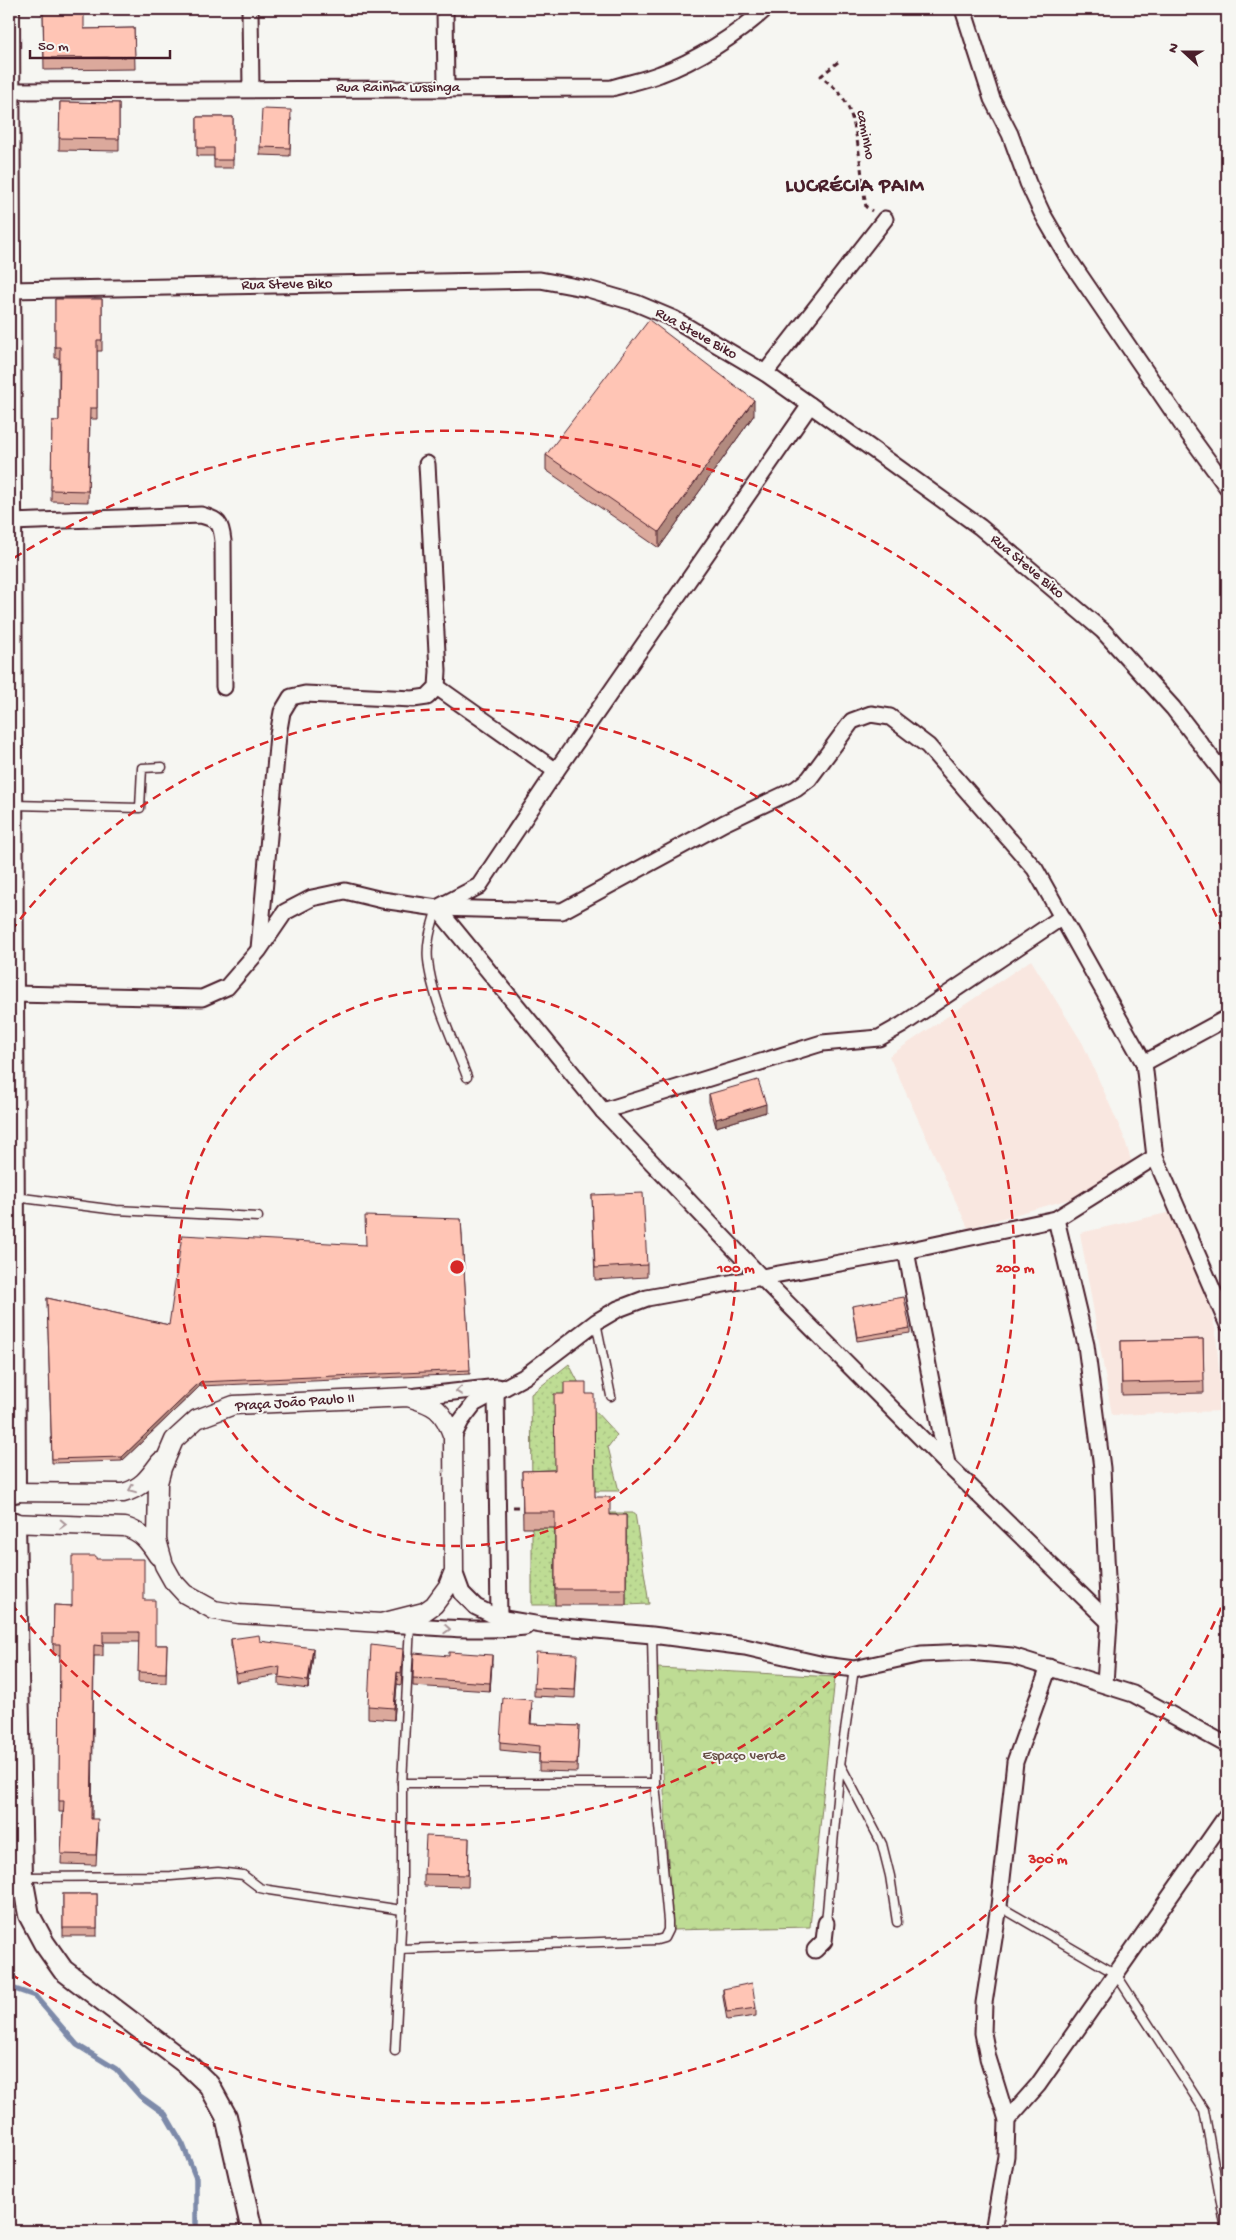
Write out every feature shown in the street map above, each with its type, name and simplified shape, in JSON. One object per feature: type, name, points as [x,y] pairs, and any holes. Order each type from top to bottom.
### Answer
[{"type":"main road","points":[[9,9],[13,994],[11,1492]]},
{"type":"main road","points":[[11,1523],[18,1887],[44,1943],[63,1970],[189,2066],[208,2085],[226,2116],[252,2231]]},
{"type":"street","points":[[250,9],[251,89]]},
{"type":"street","points":[[445,9],[446,88]]},
{"type":"street","name":"Rua Rainha Lussinga","points":[[10,91],[612,88],[660,74],[702,54],[751,22],[765,9]]},
{"type":"street","points":[[963,9],[992,99],[1010,134],[1028,183],[1042,213],[1068,258],[1227,487]]},
{"type":"street","points":[[765,373],[885,219]]},
{"type":"street","name":"Rua Steve Biko","points":[[10,290],[540,280],[588,289],[636,303],[674,319],[765,373],[980,527],[1103,631],[1173,708],[1227,778]]},
{"type":"street","points":[[437,908],[479,886],[556,771],[810,405]]},
{"type":"street","points":[[259,950],[278,735],[282,712],[291,697],[305,694],[413,699],[427,697],[436,687],[438,671],[427,464]]},
{"type":"street","points":[[11,522],[201,516],[214,519],[221,527],[223,541],[224,687]]},
{"type":"street","points":[[436,687],[556,771]]},
{"type":"street","points":[[13,994],[202,998],[227,987],[259,950],[285,912],[312,898],[345,891],[382,900],[437,908],[562,911],[724,823],[796,789],[809,778],[852,721],[871,714],[890,717],[928,746],[1035,869],[1144,1063],[1155,1157],[1227,1323]]},
{"type":"street","points":[[437,908],[603,1111],[760,1277],[947,1464],[1109,1622]]},
{"type":"street","points":[[603,1111],[822,1042],[879,1038],[902,1025],[1062,917]]},
{"type":"street","points":[[1144,1063],[1227,1018]]},
{"type":"street","points":[[453,1437],[461,1421],[474,1404],[524,1377],[596,1322],[618,1309],[647,1298],[906,1251],[1056,1219],[1155,1157]]},
{"type":"street","points":[[1056,1219],[1086,1345],[1102,1468],[1109,1622],[1105,1684]]},
{"type":"street","points":[[906,1251],[947,1464]]},
{"type":"street","points":[[408,1397],[501,1389]]},
{"type":"street","points":[[499,1618],[498,1507],[501,1389]]},
{"type":"street","name":"Praça João Paulo II","points":[[381,1623],[424,1612],[434,1605],[448,1586],[454,1571],[453,1437],[447,1419],[439,1410],[428,1403],[408,1397],[234,1405],[196,1419],[174,1440],[158,1484],[156,1509],[157,1540],[164,1565],[173,1581],[185,1594],[214,1610],[264,1616],[447,1629],[500,1630],[541,1625]]},
{"type":"street","points":[[11,1492],[90,1494],[124,1493],[135,1490],[146,1481],[174,1440]]},
{"type":"street","points":[[11,1492],[26,1499],[28,1508],[26,1516],[11,1523]]},
{"type":"street","points":[[11,1523],[125,1527],[136,1531],[147,1540],[173,1581]]},
{"type":"street","points":[[454,1571],[462,1593],[476,1606],[499,1618],[541,1625],[652,1635],[745,1647],[824,1665],[854,1669],[921,1654],[969,1652],[1012,1656],[1133,1694],[1227,1745]]},
{"type":"street","points":[[993,2231],[1006,2156],[1006,2120],[988,2058],[983,2033],[984,2004],[999,1906],[1014,1762],[1049,1667]]},
{"type":"street","points":[[1006,2120],[1038,2085],[1227,1815]]},
{"type":"street","points":[[815,1950],[824,1941],[826,1923]]},
{"type":"lane","points":[[12,805],[140,808],[142,768],[162,767]]},
{"type":"lane","points":[[437,908],[429,939],[428,959],[431,981],[467,1077]]},
{"type":"lane","points":[[13,1197],[116,1210],[258,1217]]},
{"type":"lane","points":[[596,1322],[611,1396]]},
{"type":"lane","points":[[395,2051],[402,1910],[402,1783],[410,1625]]},
{"type":"lane","points":[[400,1949],[657,1940],[664,1938],[668,1930],[668,1921],[655,1783],[652,1635]]},
{"type":"lane","points":[[826,1923],[840,1765],[854,1669]]},
{"type":"lane","points":[[840,1765],[882,1844],[890,1876],[897,1922]]},
{"type":"lane","points":[[402,1783],[655,1783]]},
{"type":"lane","points":[[18,1887],[218,1872],[242,1876],[260,1888],[269,1890],[402,1910]]},
{"type":"lane","points":[[999,1906],[1116,1974],[1204,2110],[1226,2230]]},
{"type":"path","name":"caminho","points":[[838,62],[821,76],[842,96],[849,107],[855,130],[866,207],[885,219]]},
{"type":"path","points":[[498,1507],[531,1507]]},
{"type":"shaded area","points":[[1031,960],[1083,1044],[1124,1137],[1137,1180],[968,1228],[889,1056]]},
{"type":"shaded area","points":[[1189,1208],[1216,1333],[1222,1411],[1112,1415],[1080,1233]]},
{"type":"green space","points":[[569,1364],[586,1397],[555,1486],[532,1486],[531,1394]]},
{"type":"green space","points":[[594,1410],[617,1435],[608,1447],[619,1491],[595,1491]]},
{"type":"green space","points":[[610,1513],[635,1513],[649,1604],[626,1605],[626,1531],[594,1525]]},
{"type":"green space","points":[[532,1528],[555,1528],[555,1605],[532,1605]]},
{"type":"green space","name":"Espaço verde","points":[[657,1668],[835,1677],[810,1927],[672,1930]]},
{"type":"building","points":[[43,9],[84,9],[84,29],[134,28],[135,57],[44,58]]},
{"type":"building","points":[[60,102],[119,103],[119,139],[59,138]]},
{"type":"building","points":[[262,109],[291,110],[290,148],[260,147]]},
{"type":"building","points":[[197,117],[233,117],[233,160],[214,160],[214,148],[197,148]]},
{"type":"building","points":[[55,299],[102,299],[102,340],[97,340],[97,408],[90,408],[88,491],[51,490],[52,421],[59,421],[60,347],[55,347]]},
{"type":"building","points":[[649,320],[754,400],[659,532],[546,455]]},
{"type":"building","points":[[758,1080],[766,1104],[716,1119],[709,1094]]},
{"type":"building","points":[[643,1193],[647,1265],[595,1268],[592,1195]]},
{"type":"building","points":[[365,1216],[461,1219],[470,1370],[200,1382],[122,1457],[52,1459],[47,1298],[169,1325],[182,1235],[366,1245]]},
{"type":"building","points":[[904,1297],[910,1328],[857,1337],[852,1306]]},
{"type":"building","points":[[1203,1339],[1204,1381],[1122,1383],[1121,1341]]},
{"type":"building","points":[[564,1382],[586,1382],[586,1394],[594,1394],[595,1497],[610,1497],[610,1515],[626,1515],[626,1589],[555,1589],[555,1512],[523,1512],[522,1471],[555,1470],[554,1394],[564,1394]]},
{"type":"building","points":[[72,1556],[96,1556],[96,1559],[144,1559],[144,1600],[155,1600],[155,1645],[167,1645],[166,1673],[138,1672],[139,1632],[103,1632],[103,1646],[94,1645],[91,1819],[98,1819],[96,1855],[61,1854],[64,1801],[59,1801],[60,1644],[53,1644],[54,1605],[72,1606]]},
{"type":"building","points":[[259,1635],[260,1641],[313,1648],[308,1681],[279,1677],[280,1666],[236,1674],[231,1639]]},
{"type":"building","points":[[371,1645],[403,1649],[401,1673],[397,1672],[394,1708],[368,1706]]},
{"type":"building","points":[[449,1652],[492,1655],[490,1683],[413,1678],[414,1653],[449,1656]]},
{"type":"building","points":[[536,1652],[577,1654],[575,1690],[534,1688]]},
{"type":"building","points":[[503,1698],[532,1700],[530,1724],[579,1726],[577,1764],[539,1763],[540,1746],[500,1742]]},
{"type":"building","points":[[426,1836],[469,1838],[468,1875],[424,1874]]},
{"type":"building","points":[[63,1894],[97,1894],[97,1928],[63,1928]]},
{"type":"building","points":[[752,1983],[756,2008],[727,2012],[723,1989]]},
{"type":"waterway","points":[[9,1987],[35,1996],[77,2045],[116,2069],[140,2096],[165,2114],[183,2145],[196,2178],[196,2231]]},
{"type":"district","name":"LUCRÉCIA PAIM","points":[[855,187]]}]
